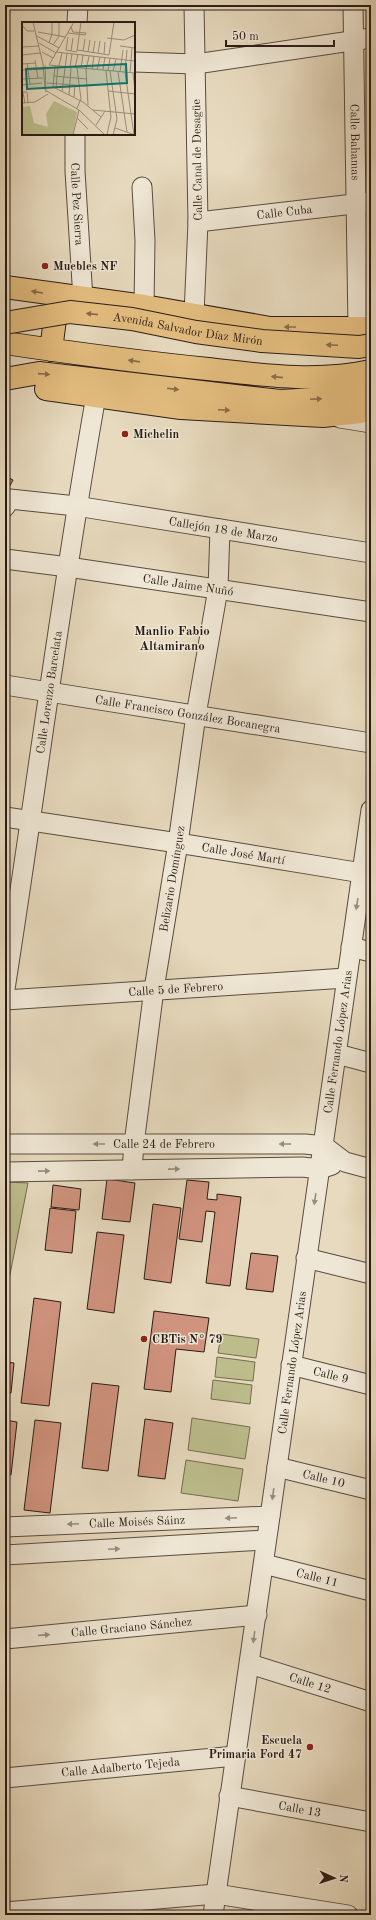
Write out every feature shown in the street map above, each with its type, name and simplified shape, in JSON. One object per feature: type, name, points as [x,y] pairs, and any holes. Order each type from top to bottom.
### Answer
[{"type":"main road","name":"Avenida Salvador Díaz Mirón","points":[[5,287],[58,296],[144,306],[270,328],[365,327]]},
{"type":"main road","points":[[51,350],[58,296]]},
{"type":"main road","name":"Avenida Salvador Díaz Mirón","points":[[5,323],[70,312],[132,319],[196,332],[262,342],[359,346],[371,345]]},
{"type":"main road","points":[[5,343],[148,363],[292,378],[347,376],[371,371]]},
{"type":"main road","points":[[5,379],[39,373],[280,401],[335,398],[371,390]]},
{"type":"main road","points":[[5,384],[181,408],[323,416],[360,412],[371,408]]},
{"type":"street","points":[[77,22],[78,5]]},
{"type":"street","name":"Calle Canal de Desagüe","points":[[194,5],[198,222],[194,315]]},
{"type":"street","name":"Calle Bahamas","points":[[353,5],[362,40],[365,327]]},
{"type":"street","points":[[135,62],[196,64],[362,40]]},
{"type":"street","name":"Calle Pez Sierra","points":[[75,135],[75,171],[82,299]]},
{"type":"street","points":[[142,187],[145,241],[144,306]]},
{"type":"street","name":"Calle Cuba","points":[[198,222],[363,203]]},
{"type":"street","name":"Calle Lorenzo Barcelata","points":[[5,989],[10,925],[31,821],[76,506],[96,396]]},
{"type":"street","points":[[323,416],[371,423]]},
{"type":"street","name":"Callejón 18 de Marzo","points":[[7,503],[76,506],[371,553]]},
{"type":"street","name":"Belizario Domínguez","points":[[132,1170],[154,989],[178,843],[196,715],[218,589],[220,529]]},
{"type":"street","name":"Calle Jaime Nuñó","points":[[5,559],[68,566],[371,612]]},
{"type":"street","name":"Calle Francisco González Bocanegra","points":[[5,685],[371,743]]},
{"type":"street","name":"Calle Fernando López Arias","points":[[213,1915],[229,1796],[257,1615],[266,1540],[306,1258],[324,1146],[346,978],[362,873],[368,852],[371,810]]},
{"type":"street","name":"Calle José Martí","points":[[5,817],[362,873]]},
{"type":"street","points":[[351,947],[371,952]]},
{"type":"street","name":"Calle 5 de Febrero","points":[[5,1000],[154,989],[346,978]]},
{"type":"street","points":[[337,1054],[371,1063]]},
{"type":"street","name":"Calle 24 de Febrero","points":[[5,1144],[305,1144],[324,1146]]},
{"type":"street","points":[[324,1146],[345,1162],[371,1169]]},
{"type":"street","points":[[320,1169],[345,1162]]},
{"type":"street","name":"Calle 24 de Febrero","points":[[5,1172],[302,1167],[320,1169]]},
{"type":"street","points":[[306,1258],[371,1274]]},
{"type":"street","name":"Calle 9","points":[[291,1365],[371,1385]]},
{"type":"street","name":"Calle 10","points":[[277,1467],[371,1490]]},
{"type":"street","name":"Calle Moisés Sáinz","points":[[5,1527],[270,1516]]},
{"type":"street","name":"Calle Moisés Sáinz","points":[[5,1555],[266,1540]]},
{"type":"street","name":"Calle 11","points":[[264,1564],[371,1591]]},
{"type":"street","name":"Calle Graciano Sánchez","points":[[5,1639],[257,1615]]},
{"type":"street","name":"Calle 12","points":[[250,1664],[371,1702]]},
{"type":"street","name":"Calle Adalberto Tejeda","points":[[5,1778],[235,1756]]},
{"type":"street","name":"Calle 13","points":[[229,1796],[371,1822]]},
{"type":"street","points":[[5,1912],[216,1894],[348,1915]]},
{"type":"green space","points":[[5,1182],[28,1183],[5,1300]]},
{"type":"green space","points":[[221,1334],[259,1339],[256,1358],[218,1353]]},
{"type":"green space","points":[[217,1357],[255,1362],[253,1381],[215,1377]]},
{"type":"green space","points":[[213,1380],[252,1385],[250,1404],[211,1399]]},
{"type":"green space","points":[[192,1418],[250,1427],[245,1459],[188,1450]]},
{"type":"green space","points":[[186,1460],[243,1469],[238,1501],[181,1493]]},
{"type":"building","points":[[5,476],[13,480],[5,495]]},
{"type":"building","points":[[107,1179],[135,1183],[130,1222],[102,1219]]},
{"type":"building","points":[[187,1180],[209,1182],[207,1199],[217,1200],[217,1194],[241,1197],[230,1286],[206,1283],[215,1212],[206,1211],[202,1242],[179,1239]]},
{"type":"building","points":[[53,1185],[81,1189],[79,1210],[51,1207]]},
{"type":"building","points":[[153,1204],[181,1208],[171,1283],[144,1279]]},
{"type":"building","points":[[50,1208],[76,1211],[72,1253],[45,1250]]},
{"type":"building","points":[[97,1232],[124,1235],[114,1313],[87,1309]]},
{"type":"building","points":[[251,1253],[278,1256],[273,1292],[246,1289]]},
{"type":"building","points":[[34,1298],[61,1302],[49,1406],[21,1403]]},
{"type":"building","points":[[154,1311],[209,1318],[204,1352],[176,1349],[171,1392],[144,1389]]},
{"type":"building","points":[[5,1362],[14,1363],[11,1393],[5,1392]]},
{"type":"building","points":[[92,1383],[119,1386],[108,1471],[82,1468]]},
{"type":"building","points":[[145,1419],[173,1423],[165,1479],[138,1476]]},
{"type":"building","points":[[5,1420],[17,1422],[11,1475],[5,1474]]},
{"type":"building","points":[[35,1420],[61,1423],[50,1513],[24,1510]]},
{"type":"place","name":"Muebles NF","points":[[45,266]]},
{"type":"place","name":"Michelin","points":[[125,434]]},
{"type":"place","name":"CBTis N° 79","points":[[144,1339]]},
{"type":"place","name":"Escuela Primaria Ford 47","points":[[310,1747]]},
{"type":"district","name":"Manlio Fabio Altamirano","points":[[172,638]]}]
